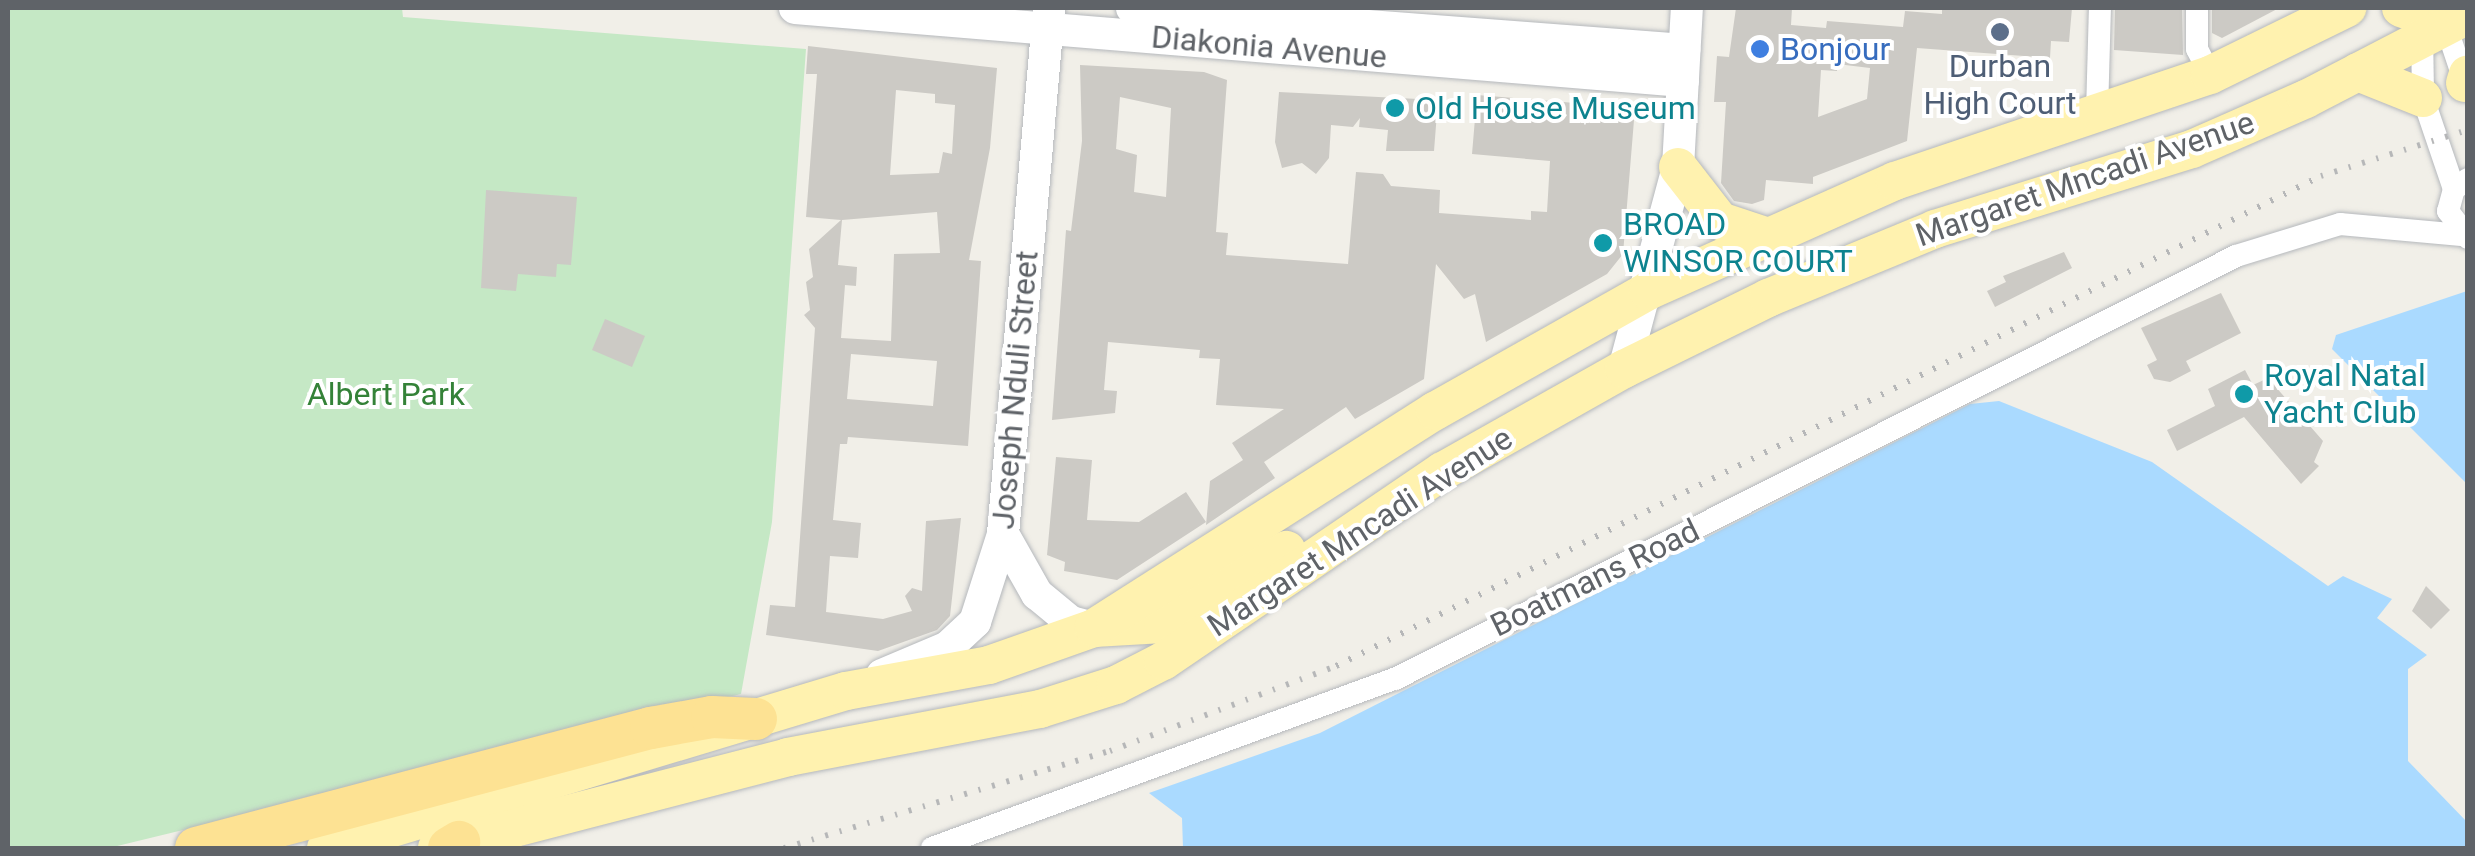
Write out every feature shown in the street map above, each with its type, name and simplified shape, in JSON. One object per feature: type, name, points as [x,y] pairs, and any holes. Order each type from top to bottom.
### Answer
[{"type":"highway","points":[[196,848],[651,728],[712,716],[756,718]]},
{"type":"main road","name":"Margaret Mncadi Avenue","points":[[326,848],[846,691],[988,665],[1094,628],[1436,411],[1648,291],[1896,181],[2210,76],[2347,8]]},
{"type":"main road","name":"Margaret Mncadi Avenue","points":[[448,846],[788,758],[1040,709],[1116,685],[1163,661],[1443,471],[1624,369],[1768,298],[1936,230],[2192,149],[2358,72],[2431,16]]},
{"type":"main road","points":[[2358,72],[2422,98]]},
{"type":"main road","points":[[2060,126],[2077,185]]},
{"type":"main road","points":[[1678,167],[1720,221],[1768,238]]},
{"type":"main road","points":[[1094,628],[1142,629],[1174,619],[1378,492],[1443,471]]},
{"type":"street","name":"Diakonia Avenue","points":[[795,8],[1256,31],[1684,66]]},
{"type":"street","name":"Diakonia Avenue","points":[[1132,8],[1224,11],[1256,31]]},
{"type":"street","points":[[1624,369],[1648,291],[1678,167],[1687,8]]},
{"type":"street","points":[[2098,113],[2100,8]]},
{"type":"street","points":[[2197,8],[2196,49],[2210,76]]},
{"type":"street","points":[[2431,16],[2467,82]]},
{"type":"street","points":[[2431,16],[2422,98],[2456,191],[2464,237]]},
{"type":"street","name":"Joseph Nduli Street","points":[[846,691],[962,636],[988,594],[1004,534],[1048,18]]},
{"type":"street","points":[[2402,226],[2456,191]]},
{"type":"street","name":"Boatmans Road","points":[[932,848],[1395,679],[2236,256],[2340,224],[2402,226],[2464,237]]},
{"type":"street","points":[[1004,534],[1037,594],[1071,622],[1094,628]]},
{"type":"green space","name":"Albert Park","points":[[8,8],[402,8],[403,17],[806,49],[772,522],[741,694],[109,848],[8,848]]},
{"type":"water","points":[[2468,291],[2467,484],[2332,349],[2336,335]]},
{"type":"water","points":[[1999,401],[2152,462],[2328,586],[2343,576],[2392,599],[2377,618],[2427,655],[2408,669],[2408,761],[2467,822],[2467,848],[1183,848],[1182,818],[1149,793],[1320,733],[1970,404]]},
{"type":"building","points":[[1736,8],[1792,8],[1791,25],[1826,28],[1827,21],[1903,27],[1905,11],[1942,14],[1942,8],[2072,8],[2069,42],[2051,41],[2050,58],[1917,48],[1907,141],[1813,177],[1813,184],[1766,180],[1764,200],[1752,204],[1734,201],[1721,183],[1726,102],[1714,102],[1717,56],[1729,57]],"holes":[[[1837,64],[1870,68],[1867,99],[1818,117],[1821,70],[1837,71]]]},
{"type":"building","points":[[2115,8],[2182,8],[2183,55],[2114,50]]},
{"type":"building","points":[[2212,8],[2279,8],[2222,38],[2212,33]]},
{"type":"building","points":[[808,46],[997,68],[990,148],[969,260],[981,261],[968,446],[848,437],[847,444],[840,444],[833,520],[861,523],[858,558],[830,556],[826,612],[883,619],[912,611],[905,596],[912,588],[922,591],[926,521],[961,518],[950,616],[937,630],[878,651],[766,635],[770,605],[795,607],[815,328],[804,315],[810,310],[806,282],[813,277],[809,249],[841,220],[806,217],[817,74],[806,74]],"holes":[[[896,90],[935,94],[935,103],[955,105],[952,154],[943,152],[939,173],[890,175]],[[937,212],[940,253],[894,254],[891,341],[841,338],[845,285],[856,286],[857,267],[838,265],[842,220]],[[851,354],[937,361],[933,406],[847,399]]]},
{"type":"building","points":[[1080,65],[1204,72],[1227,80],[1216,232],[1228,233],[1226,255],[1348,264],[1356,172],[1383,174],[1391,186],[1440,190],[1439,213],[1531,220],[1531,211],[1547,212],[1550,161],[1472,154],[1477,95],[1635,108],[1623,254],[1607,274],[1486,342],[1475,294],[1464,299],[1436,264],[1424,379],[1355,419],[1346,407],[1264,462],[1275,478],[1206,525],[1210,481],[1243,460],[1232,443],[1284,409],[1216,405],[1220,359],[1199,358],[1200,350],[1108,342],[1104,390],[1117,391],[1115,413],[1052,420],[1066,230],[1071,231],[1082,141]],"holes":[[[1120,97],[1171,108],[1166,197],[1134,192],[1137,155],[1116,149]]]},
{"type":"building","points":[[1279,92],[1438,100],[1434,151],[1386,151],[1388,130],[1359,127],[1360,118],[1353,127],[1331,125],[1329,158],[1316,174],[1302,163],[1282,168],[1275,142]]},
{"type":"building","points":[[486,190],[577,197],[571,265],[557,264],[556,277],[518,274],[516,291],[481,288]]},
{"type":"building","points":[[2064,252],[2072,268],[1995,307],[1987,291],[2006,282],[2003,276]]},
{"type":"building","points":[[2221,293],[2241,333],[2186,361],[2191,371],[2170,382],[2154,379],[2147,365],[2157,360],[2141,328]]},
{"type":"building","points":[[605,319],[645,336],[632,367],[592,350]]},
{"type":"building","points":[[2245,370],[2253,385],[2268,378],[2323,441],[2314,462],[2319,466],[2301,484],[2244,417],[2177,451],[2167,430],[2215,406],[2208,389]]},
{"type":"building","points":[[1056,457],[1092,460],[1087,520],[1139,522],[1186,492],[1206,522],[1117,580],[1064,571],[1065,562],[1047,555]]},
{"type":"building","points":[[2426,586],[2450,610],[2431,629],[2412,611]]},
{"type":"railway","points":[[784,848],[1110,751],[1336,666],[2321,176],[2468,130]]},
{"type":"place","name":"Durban High Court","points":[[2000,32]]},
{"type":"place","name":"Bonjour","points":[[1760,49]]},
{"type":"place","name":"Old House Museum","points":[[1395,108]]},
{"type":"place","name":"BROAD WINSOR COURT","points":[[1603,243]]},
{"type":"place","name":"Royal Natal Yacht Club","points":[[2244,394]]}]
